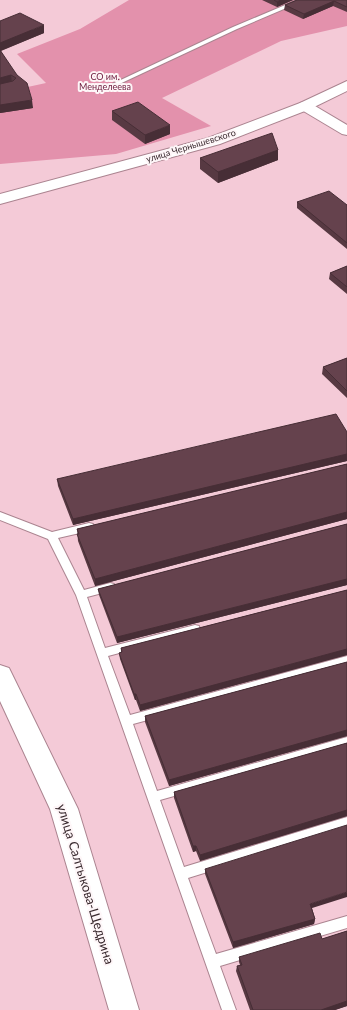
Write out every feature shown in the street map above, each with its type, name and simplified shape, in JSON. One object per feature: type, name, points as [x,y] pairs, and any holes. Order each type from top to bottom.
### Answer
[{"type":"street","name":"улица Чернышевского","points":[[0,199],[214,141],[305,106],[347,85]]},
{"type":"street","points":[[305,106],[347,131]]},
{"type":"street","name":"улица Салтыкова-Щедрина","points":[[0,674],[64,809],[124,1010]]},
{"type":"lane","points":[[111,86],[235,28],[302,0]]},
{"type":"lane","points":[[0,516],[52,536],[98,525]]},
{"type":"lane","points":[[52,536],[81,595],[229,1010]]},
{"type":"lane","points":[[81,595],[119,585]]},
{"type":"lane","points":[[102,653],[209,625]]},
{"type":"lane","points":[[126,721],[347,661]]},
{"type":"lane","points":[[153,797],[347,742]]},
{"type":"lane","points":[[181,874],[347,824]]},
{"type":"lane","points":[[212,962],[347,922]]},
{"type":"green space","name":"СО им. Менделеева","points":[[129,0],[347,0],[347,26],[281,41],[162,98],[211,126],[116,154],[0,164],[0,93],[46,83],[17,54],[80,29]]},
{"type":"building","points":[[297,0],[347,0],[347,7],[334,1],[304,14],[285,5]]},
{"type":"building","points":[[20,13],[44,25],[0,43],[0,21]]},
{"type":"building","points":[[0,50],[17,75],[27,83],[32,100],[0,105],[0,84],[13,81],[16,78],[11,75],[0,78]]},
{"type":"building","points":[[138,102],[170,125],[145,135],[112,111]]},
{"type":"building","points":[[272,133],[278,150],[218,172],[200,158]]},
{"type":"building","points":[[329,191],[347,205],[347,243],[297,202]]},
{"type":"building","points":[[347,266],[347,287],[330,273]]},
{"type":"building","points":[[347,358],[347,391],[323,367]]},
{"type":"building","points":[[336,414],[347,432],[347,454],[73,519],[57,479]]},
{"type":"building","points":[[347,464],[347,512],[95,579],[77,534],[79,534],[77,529]]},
{"type":"building","points":[[347,524],[347,579],[117,637],[98,589]]},
{"type":"building","points":[[347,590],[347,649],[140,705],[136,694],[134,694],[119,653],[122,652],[121,648]]},
{"type":"building","points":[[347,662],[347,730],[169,780],[145,716]]},
{"type":"building","points":[[347,743],[347,810],[200,855],[196,846],[193,846],[174,792]]},
{"type":"building","points":[[347,825],[347,892],[310,904],[315,919],[233,942],[205,869]]},
{"type":"building","points":[[347,931],[347,1001],[321,1010],[253,1010],[237,966],[242,965],[239,957],[320,933],[322,939]]}]
